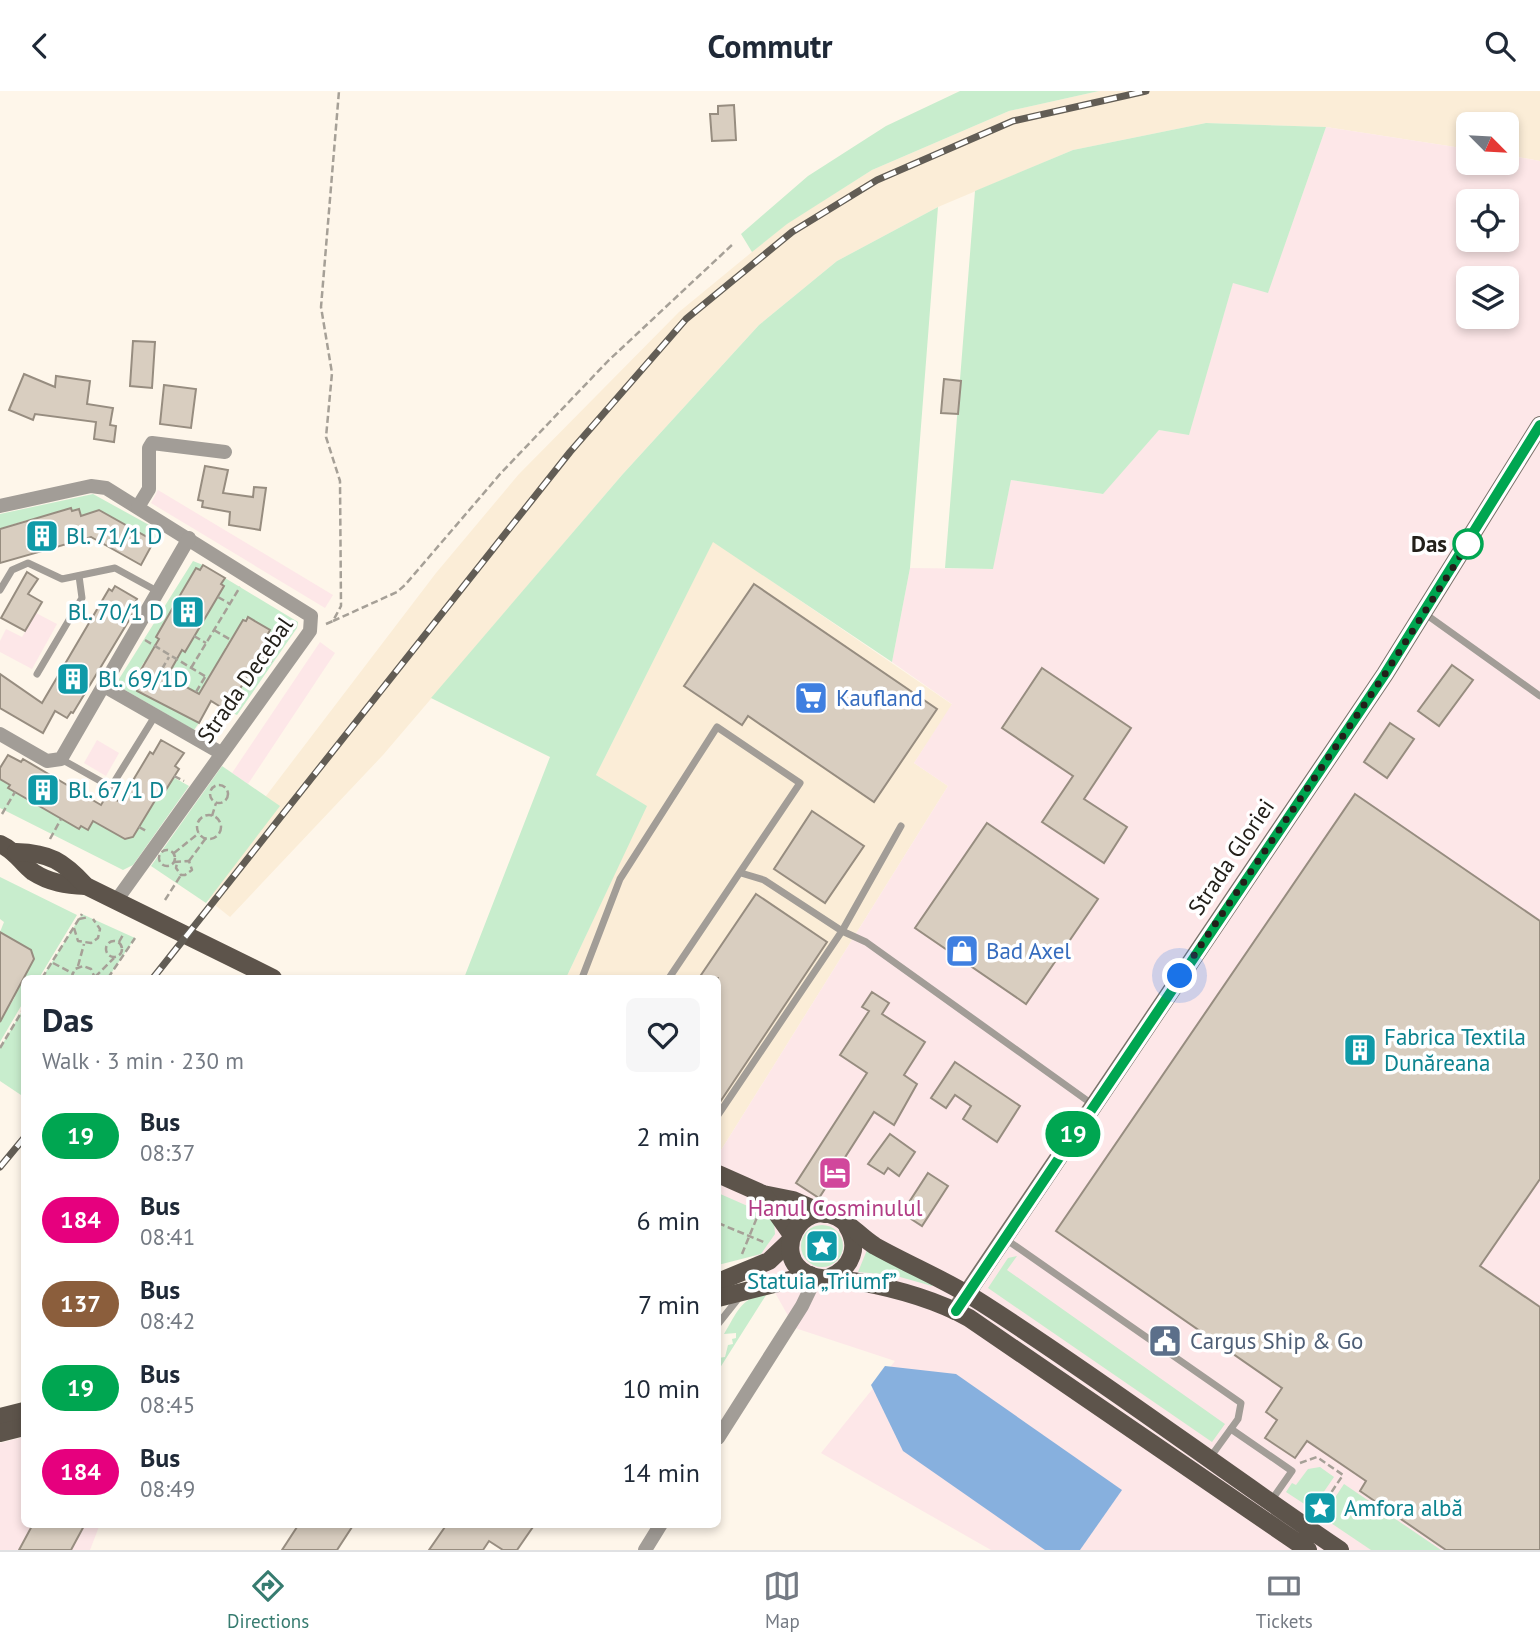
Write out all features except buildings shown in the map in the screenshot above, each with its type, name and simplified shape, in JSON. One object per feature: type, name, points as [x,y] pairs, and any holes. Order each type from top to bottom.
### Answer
[{"type":"main road","name":"Strada Gloriei","points":[[956,1311],[1003,1237],[1424,613],[1540,425]]},
{"type":"main road","points":[[8,848],[32,871],[58,884],[86,886],[267,975]]},
{"type":"main road","points":[[721,1176],[762,1201],[791,1238],[794,1261],[818,1276],[894,1289],[956,1311],[1304,1549]]},
{"type":"main road","points":[[762,1201],[793,1200],[825,1214],[847,1225],[878,1247],[967,1294],[1340,1550]]},
{"type":"main road","points":[[721,1286],[769,1261],[791,1238],[805,1218],[825,1214]]},
{"type":"main road","points":[[721,1289],[742,1293],[844,1269],[852,1256],[853,1240],[847,1225]]},
{"type":"main road","points":[[0,1417],[21,1412]]},
{"type":"main road","points":[[0,1433],[21,1428]]},
{"type":"street","points":[[138,507],[149,489],[149,448],[152,443],[225,453]]},
{"type":"street","name":"Strada Decebal","points":[[0,506],[99,486],[307,611],[313,623],[310,631],[117,901]]},
{"type":"street","points":[[0,734],[47,761],[61,759],[189,538]]},
{"type":"street","points":[[104,686],[221,753]]},
{"type":"street","points":[[721,1433],[802,1306],[818,1276]]},
{"type":"street","points":[[645,1550],[659,1528]]},
{"type":"lane","points":[[0,590],[12,570],[28,563],[55,577],[79,576],[115,568],[158,592]]},
{"type":"lane","points":[[37,674],[82,598],[79,576]]},
{"type":"lane","points":[[1424,613],[1540,696]]},
{"type":"lane","points":[[61,759],[111,787],[155,716]]},
{"type":"lane","points":[[583,975],[620,879],[717,727],[800,783],[671,975]]},
{"type":"lane","points":[[721,1111],[842,931],[901,826]]},
{"type":"lane","points":[[741,873],[764,880],[842,931],[866,942],[1093,1104]]},
{"type":"lane","points":[[1003,1237],[1241,1403],[1241,1411],[1231,1429],[1208,1460]]},
{"type":"lane","points":[[721,1325],[742,1293]]},
{"type":"lane","points":[[721,1321],[727,1315]]},
{"type":"lane","points":[[1231,1429],[1292,1471],[1270,1503]]},
{"type":"path","points":[[333,621],[341,606],[340,481],[326,437],[332,373],[321,307],[339,91]]},
{"type":"path","points":[[310,631],[397,592],[405,585],[501,473],[608,361],[733,244]]},
{"type":"path","points":[[191,668],[247,574]]},
{"type":"path","points":[[218,597],[230,604]]},
{"type":"path","points":[[214,630],[230,640]]},
{"type":"path","points":[[134,634],[207,677],[196,692]]},
{"type":"path","points":[[194,636],[206,643]]},
{"type":"path","points":[[162,669],[170,655]]},
{"type":"path","points":[[224,785],[228,798],[216,803],[210,796],[211,787],[224,785]]},
{"type":"path","points":[[2,814],[15,792]]},
{"type":"path","points":[[212,816],[216,803]]},
{"type":"path","points":[[174,853],[199,833],[200,820],[212,816]]},
{"type":"path","points":[[199,833],[206,838],[215,837],[220,830],[219,821],[212,816]]},
{"type":"path","points":[[50,839],[61,819]]},
{"type":"path","points":[[189,861],[206,838]]},
{"type":"path","points":[[174,853],[166,850],[160,860],[166,865],[180,860],[189,861]]},
{"type":"path","points":[[174,853],[176,868],[181,875]]},
{"type":"path","points":[[181,875],[185,876],[192,870],[189,861]]},
{"type":"path","points":[[165,899],[181,875]]},
{"type":"path","points":[[44,975],[82,914]]},
{"type":"path","points":[[76,923],[91,918],[100,929],[98,938]]},
{"type":"path","points":[[76,923],[75,938],[84,944]]},
{"type":"path","points":[[107,945],[119,942],[124,933]]},
{"type":"path","points":[[84,944],[98,938]]},
{"type":"path","points":[[98,938],[107,945]]},
{"type":"path","points":[[110,975],[135,939]]},
{"type":"path","points":[[98,975],[123,950],[119,942]]},
{"type":"path","points":[[72,975],[78,966],[84,944]]},
{"type":"path","points":[[107,945],[107,953],[114,958]]},
{"type":"path","points":[[52,962],[72,972]]},
{"type":"path","points":[[78,966],[88,967],[93,975]]},
{"type":"path","points":[[0,1048],[21,1013]]},
{"type":"path","points":[[742,1255],[762,1201]]},
{"type":"path","points":[[721,1224],[769,1244]]},
{"type":"path","points":[[1292,1471],[1298,1464],[1317,1457],[1343,1475],[1316,1515]]},
{"type":"shaded area","points":[[1099,91],[1540,91],[1540,161],[1519,157],[1519,112],[1456,112],[1456,147],[1326,127],[1206,123],[1073,150],[938,207],[837,261],[759,325],[622,475],[383,755],[230,917],[195,889],[436,573],[519,474],[679,312],[786,224],[872,170],[1009,111]]},
{"type":"shaded area","points":[[1326,127],[1456,147],[1456,175],[1519,175],[1519,157],[1540,161],[1540,1550],[991,1550],[821,1453],[895,1361],[795,1328],[722,1199],[721,1150],[948,786],[914,763],[952,704],[892,662],[910,568],[992,569],[1011,480],[1102,494],[1159,430],[1189,434],[1233,282],[1268,292]]},
{"type":"shaded area","points":[[158,490],[333,595],[325,608],[151,503]]},
{"type":"shaded area","points":[[713,541],[953,705],[914,763],[948,786],[721,1150],[721,975],[567,975],[646,806],[596,775]]},
{"type":"shaded area","points":[[36,613],[57,624],[32,669],[0,652],[0,641],[6,629],[22,637]]},
{"type":"shaded area","points":[[320,642],[335,653],[248,784],[232,773]]},
{"type":"shaded area","points":[[97,740],[119,753],[106,776],[84,763]]},
{"type":"shaded area","points":[[21,1438],[21,1528],[98,1528],[90,1550],[0,1550],[0,1443]]},
{"type":"green space","points":[[960,91],[1099,91],[1009,111],[872,170],[787,224],[752,252],[741,234],[808,176],[886,126]]},
{"type":"green space","points":[[1206,123],[1326,127],[1268,293],[1233,283],[1189,435],[1159,430],[1103,494],[1011,480],[993,569],[945,568],[975,191],[1073,150]]},
{"type":"green space","points":[[938,207],[910,568],[892,662],[713,542],[596,775],[647,806],[567,975],[465,975],[550,757],[431,698],[622,475],[759,325],[837,261]]},
{"type":"green space","points":[[93,494],[160,531],[154,541],[99,510],[81,516],[79,509],[72,511],[70,508],[29,523],[27,520],[2,528],[0,532],[0,514]]},
{"type":"green space","points":[[193,561],[203,565],[200,570],[196,568],[156,636],[177,657],[182,650],[185,652],[224,586],[221,584],[225,578],[298,622],[297,628],[237,715],[224,709],[228,703],[231,704],[270,638],[267,636],[270,630],[248,617],[243,620],[225,648],[229,651],[211,672],[202,696],[177,682],[179,678],[144,662],[132,684],[138,688],[137,691],[199,723],[194,730],[118,686],[119,679]]},
{"type":"green space","points":[[222,766],[280,806],[206,903],[151,866]]},
{"type":"green space","points":[[173,777],[189,786],[133,865],[123,870],[0,808],[0,779],[10,785],[8,788],[79,829],[81,826],[88,830],[93,821],[125,839],[133,836],[159,794],[163,796]]},
{"type":"green space","points":[[0,877],[77,915],[41,975],[21,975],[21,1006],[0,1042],[0,1022],[15,997],[12,995],[31,950],[0,932],[4,922],[0,919]]},
{"type":"green space","points":[[82,914],[135,938],[110,975],[44,975]]},
{"type":"green space","points":[[21,1013],[21,1095],[0,1081],[0,1048]]},
{"type":"green space","points":[[721,1194],[759,1211],[761,1209],[774,1221],[775,1234],[761,1254],[721,1264]]},
{"type":"green space","points":[[822,1225],[837,1231],[843,1246],[837,1261],[822,1267],[807,1261],[801,1246],[807,1231]]},
{"type":"green space","points":[[867,1250],[933,1283],[932,1286],[893,1275],[858,1272]]},
{"type":"green space","points":[[1017,1256],[1007,1270],[1225,1424],[1212,1442],[988,1288],[1008,1258]]},
{"type":"green space","points":[[768,1292],[721,1366],[721,1358],[725,1357],[728,1345],[733,1344],[732,1339],[736,1338],[736,1333],[724,1334],[745,1302]]},
{"type":"green space","points":[[1320,1467],[1334,1477],[1312,1509],[1286,1492],[1292,1483],[1296,1485],[1308,1469]]},
{"type":"green space","points":[[1344,1484],[1441,1550],[1371,1550],[1322,1517]]},
{"type":"water","points":[[885,1366],[956,1374],[1122,1490],[1080,1550],[1045,1550],[903,1451],[871,1385]]},
{"type":"railway","points":[[155,975],[570,452],[686,319],[792,232],[877,180],[1013,121],[1146,91]]},
{"type":"railway","points":[[0,1167],[21,1142]]},
{"type":"bus line","name":"19","points":[[956,1311],[995,1249],[1385,674],[1479,527],[1540,425]]},
{"type":"place","name":"Bl. 71/1 D","points":[[42,536]]},
{"type":"place","name":"Das","points":[[1468,544]]},
{"type":"place","name":"Bl. 70/1 D","points":[[188,612]]},
{"type":"place","name":"Bl. 69/1D","points":[[73,679]]},
{"type":"place","name":"Kaufland","points":[[811,698]]},
{"type":"place","name":"Bl. 67/1 D","points":[[43,790]]},
{"type":"place","name":"Bad Axel","points":[[962,951]]},
{"type":"place","name":"Fabrica Textila Dunăreana","points":[[1360,1050]]},
{"type":"place","name":"Hanul Cosminulul","points":[[835,1173]]},
{"type":"place","name":"Statuia „Triumf”","points":[[822,1246]]},
{"type":"place","name":"Cargus Ship & Go","points":[[1165,1341]]},
{"type":"place","name":"Amfora albă","points":[[1320,1508]]},
{"type":"route","points":[[1180,976],[1385,674],[1468,544]]}]
